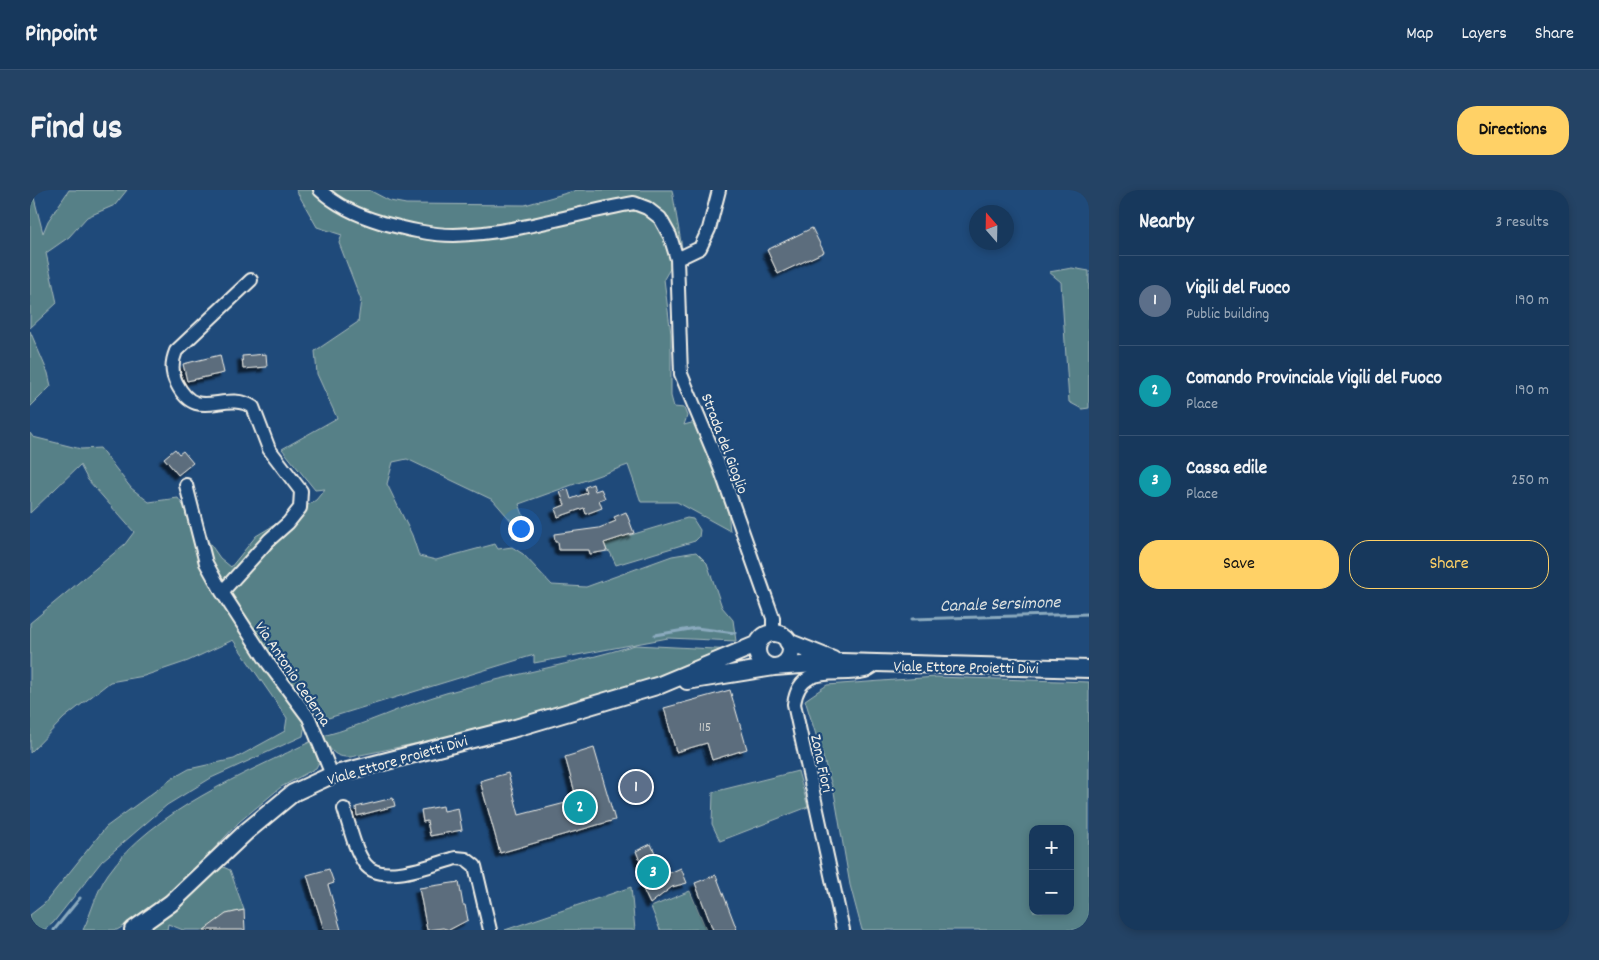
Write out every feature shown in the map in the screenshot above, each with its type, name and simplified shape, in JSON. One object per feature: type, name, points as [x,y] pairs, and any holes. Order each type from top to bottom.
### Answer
[{"type":"main road","name":"Viale Ettore Proietti Divi","points":[[133,930],[171,903],[272,808],[293,793],[332,775],[512,728],[660,685],[758,644],[764,636],[773,634],[782,636],[788,642],[820,656],[842,662]]},
{"type":"main road","points":[[758,644],[757,649],[760,660],[764,664],[774,667],[788,661],[791,651],[788,642]]},
{"type":"main road","name":"Viale Ettore Proietti Divi","points":[[660,685],[774,667],[842,662],[1089,669]]},
{"type":"main road","name":"Viale Ettore Proietti Divi","points":[[147,930],[167,912],[171,903]]},
{"type":"street","name":"Strada del Gioglio","points":[[320,190],[332,202],[360,216],[410,231],[453,235],[504,230],[634,203],[647,208],[660,218],[670,236],[677,259],[681,374],[720,468],[773,618],[773,634]]},
{"type":"street","points":[[677,259],[700,248],[709,229],[718,190]]},
{"type":"street","points":[[222,592],[300,508],[301,492],[269,449],[253,406],[229,401],[201,406],[192,403],[182,394],[173,376],[172,360],[176,351],[251,280]]},
{"type":"street","name":"Via Antonio Cederna","points":[[186,485],[206,563],[222,592],[268,664],[309,718],[332,775]]},
{"type":"street","name":"Zona Fiori","points":[[843,930],[794,704],[796,691],[807,679],[825,672],[866,671],[878,663]]},
{"type":"street","points":[[344,810],[360,855],[366,866],[378,873],[396,874],[456,858],[466,859],[475,866],[490,930]]},
{"type":"green space","points":[[30,190],[32,190],[43,233],[48,221],[69,190],[127,190],[115,205],[87,217],[69,237],[46,253],[57,303],[30,328]]},
{"type":"green space","points":[[296,190],[369,190],[390,201],[406,204],[525,205],[577,190],[672,190],[682,248],[664,279],[671,334],[671,396],[674,407],[684,408],[687,416],[684,425],[695,422],[727,500],[730,531],[677,502],[641,502],[628,465],[519,504],[530,533],[513,538],[513,523],[493,500],[407,459],[393,462],[387,484],[412,535],[419,556],[436,560],[495,544],[498,549],[512,547],[523,554],[552,585],[586,587],[672,556],[696,552],[707,563],[722,607],[733,620],[736,641],[668,638],[534,663],[534,655],[325,719],[304,729],[303,736],[211,778],[167,805],[102,861],[53,923],[44,930],[30,930],[30,915],[44,904],[106,827],[173,778],[189,769],[234,759],[285,731],[287,718],[233,640],[188,661],[144,676],[110,682],[64,718],[30,753],[30,623],[125,544],[134,532],[88,480],[80,465],[30,513],[30,433],[33,437],[81,449],[100,448],[131,488],[149,502],[178,498],[220,558],[231,567],[256,536],[316,500],[325,489],[315,490],[282,449],[337,418],[317,374],[315,351],[358,322],[361,300],[339,243],[342,235],[317,227]]},
{"type":"green space","points":[[1072,268],[1089,271],[1089,408],[1082,409],[1069,402],[1061,282],[1049,272]]},
{"type":"green space","points":[[30,331],[48,373],[51,386],[30,407]]},
{"type":"green space","points":[[687,518],[693,519],[700,530],[699,537],[695,541],[616,565],[610,552],[607,551],[602,536],[611,541]]},
{"type":"green space","points":[[635,645],[735,650],[689,671],[510,724],[351,757],[340,756],[333,752],[323,736],[446,693]]},
{"type":"green space","points":[[936,677],[1089,682],[1089,930],[862,930],[850,885],[834,792],[805,700],[827,685]]},
{"type":"green space","points":[[314,740],[320,760],[316,768],[281,787],[239,822],[183,882],[132,921],[117,930],[83,930],[100,887],[108,874],[149,831],[202,796],[231,780]]},
{"type":"green space","points":[[798,771],[808,807],[720,841],[712,824],[713,792]]},
{"type":"green space","points":[[221,866],[230,870],[244,910],[226,914],[207,930],[183,930],[168,924],[167,930],[150,930],[173,907]]},
{"type":"green space","points":[[631,887],[635,930],[505,930]]},
{"type":"green space","points":[[690,891],[706,929],[660,930],[651,907]]},
{"type":"building","points":[[812,228],[824,252],[778,274],[767,250]]},
{"type":"building","points":[[266,354],[267,367],[243,369],[242,356]]},
{"type":"building","points":[[220,355],[224,373],[187,381],[183,364]]},
{"type":"building","points":[[175,449],[179,454],[183,451],[193,463],[178,475],[164,458]]},
{"type":"building","points":[[593,484],[595,491],[601,489],[605,498],[599,500],[602,508],[586,514],[584,508],[558,517],[555,509],[565,505],[560,492],[568,489],[571,499],[587,493],[585,487]]},
{"type":"building","points":[[626,512],[634,533],[604,543],[607,551],[590,554],[589,550],[559,550],[558,542],[555,542],[554,534],[599,528],[616,521],[614,517]]},
{"type":"building","points":[[730,690],[747,749],[712,760],[707,743],[676,752],[664,708]]},
{"type":"building","points":[[594,748],[615,820],[500,853],[480,781],[508,773],[519,815],[577,800],[565,757]]},
{"type":"building","points":[[393,798],[395,806],[357,816],[356,807]]},
{"type":"building","points":[[443,806],[444,811],[458,808],[462,830],[430,836],[427,821],[423,822],[421,810]]},
{"type":"building","points":[[651,844],[665,875],[681,868],[687,883],[672,887],[650,904],[641,885],[648,882],[636,851]]},
{"type":"building","points":[[329,869],[334,883],[328,885],[341,930],[324,930],[307,875]]},
{"type":"building","points":[[716,875],[737,930],[713,930],[695,883]]},
{"type":"building","points":[[459,882],[468,920],[449,930],[443,928],[427,930],[419,888]]},
{"type":"building","points":[[244,910],[245,930],[204,930],[226,914]]},
{"type":"waterway","name":"Canale Sersimone","points":[[912,619],[1089,614]]},
{"type":"waterway","name":"Canale Sersimone","points":[[655,635],[696,628],[735,633]]},
{"type":"waterway","name":"Canale Sersimone","points":[[54,930],[80,898]]},
{"type":"place","name":"Vigili del Fuoco","points":[[636,787]]},
{"type":"place","name":"Comando Provinciale Vigili del Fuoco","points":[[580,807]]},
{"type":"place","name":"Cassa edile","points":[[653,872]]}]
